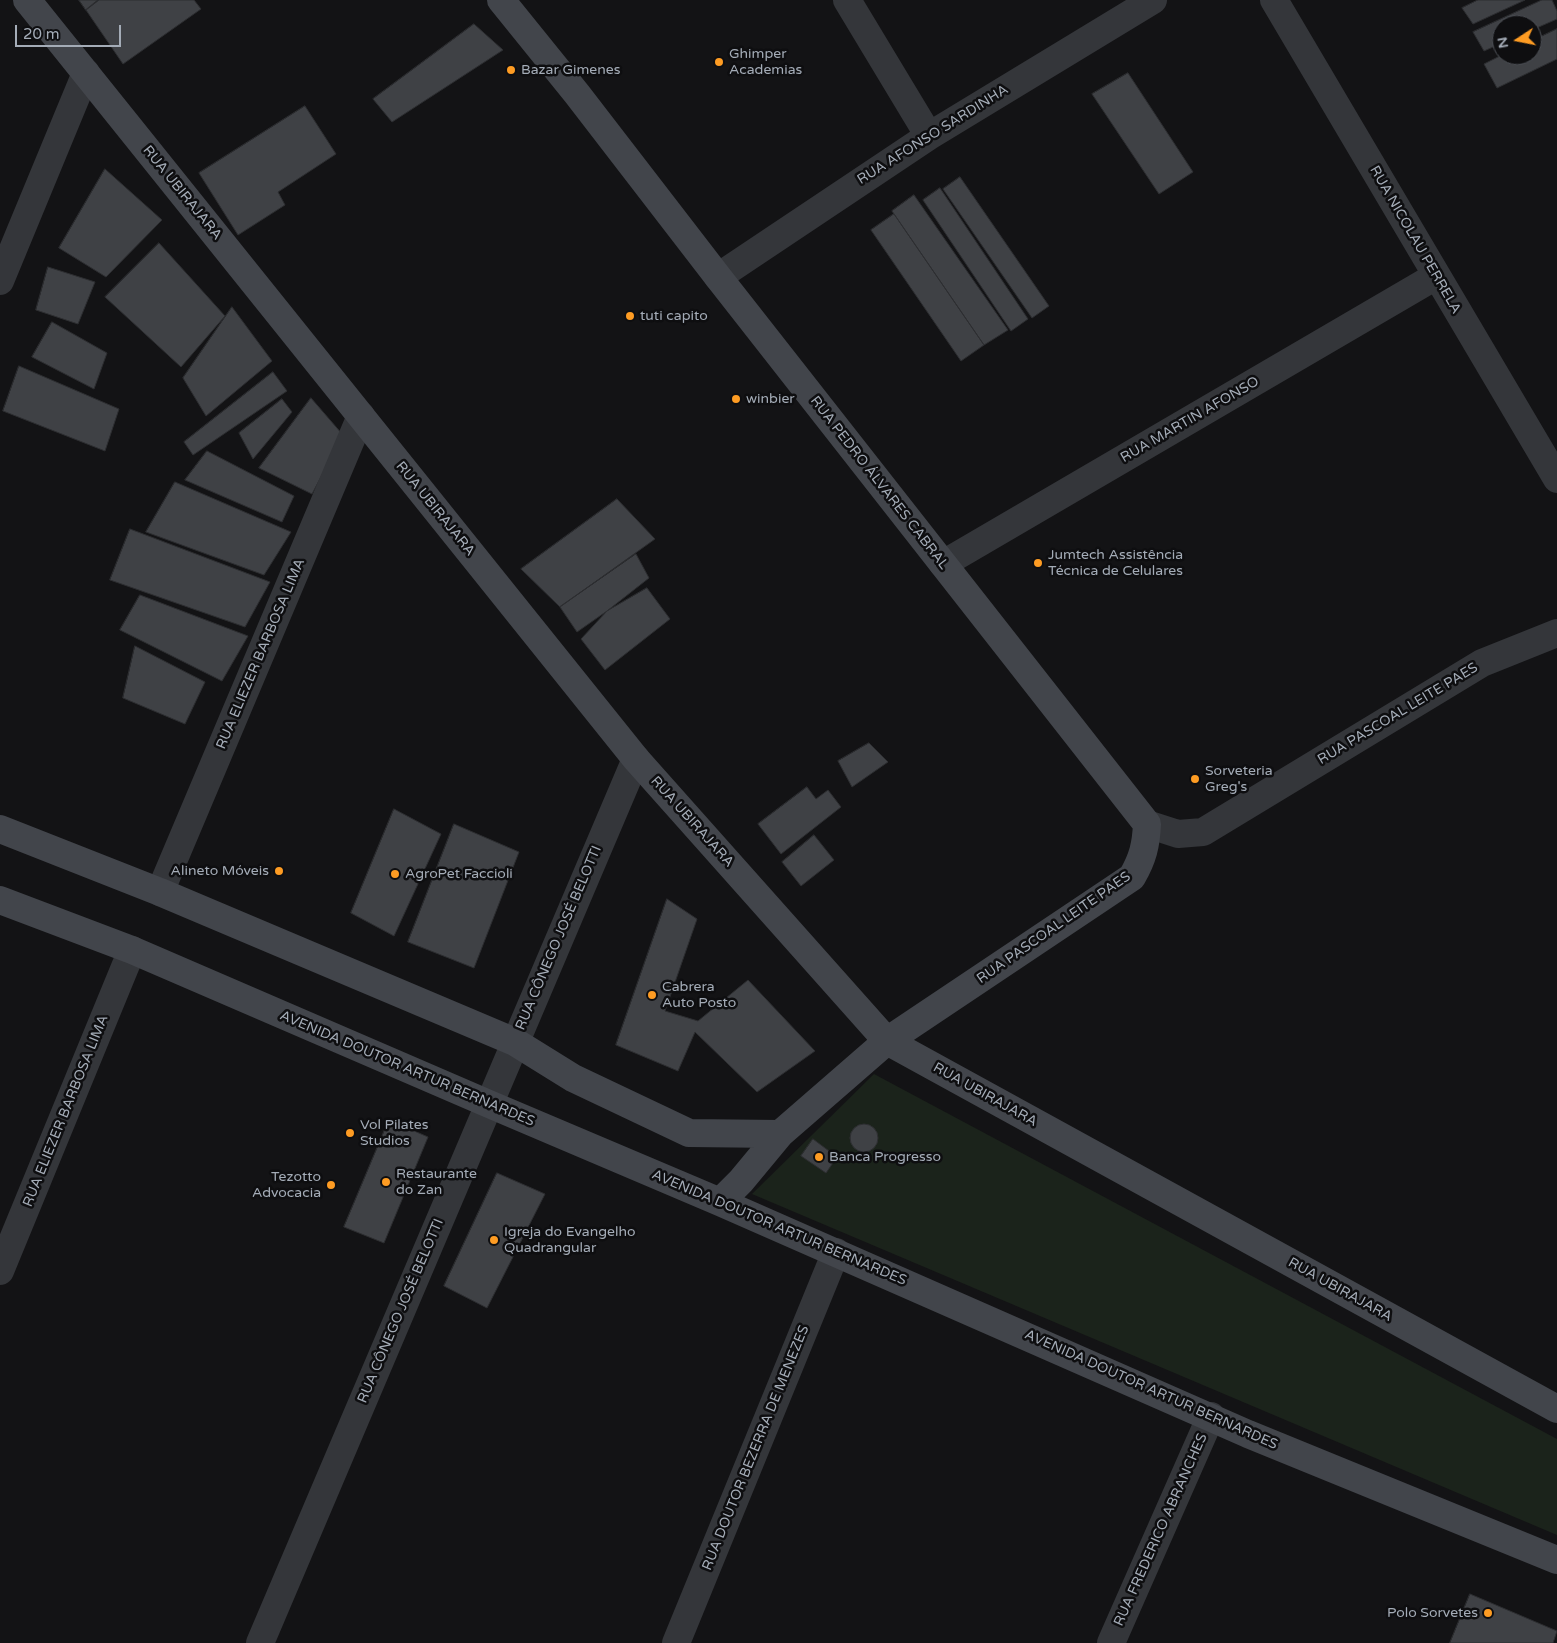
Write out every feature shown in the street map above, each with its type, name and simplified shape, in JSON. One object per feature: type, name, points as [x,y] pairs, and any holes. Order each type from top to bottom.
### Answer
[{"type":"main road","name":"RUA UBIRAJARA","points":[[27,0],[636,759],[888,1041],[1557,1408]]},
{"type":"main road","name":"RUA PEDRO ÁLVARES CABRAL","points":[[501,0],[577,94],[1147,824]]},
{"type":"main road","name":"RUA PASCOAL LEITE PAES","points":[[720,1202],[741,1181],[780,1134],[888,1041],[1132,877],[1141,861],[1146,846],[1147,824]]},
{"type":"main road","points":[[0,829],[160,892],[515,1042],[573,1078],[689,1133],[780,1134]]},
{"type":"main road","name":"AVENIDA DOUTOR ARTUR BERNARDES","points":[[0,900],[132,950],[836,1252],[1257,1437],[1557,1560]]},
{"type":"street","points":[[847,0],[929,136]]},
{"type":"street","name":"RUA AFONSO SARDINHA","points":[[718,277],[929,136],[1153,0]]},
{"type":"street","name":"RUA NICOLAU PERRELA","points":[[1274,0],[1557,479]]},
{"type":"street","points":[[0,281],[86,73]]},
{"type":"street","name":"RUA MARTIN AFONSO","points":[[944,564],[1436,276]]},
{"type":"street","name":"RUA ELIEZER BARBOSA LIMA","points":[[160,892],[361,416]]},
{"type":"street","name":"RUA PASCOAL LEITE PAES","points":[[1147,824],[1178,834],[1203,832],[1482,663],[1557,633]]},
{"type":"street","name":"RUA CÔNEGO JOSÉ BELOTTI","points":[[260,1643],[636,759]]},
{"type":"street","name":"RUA ELIEZER BARBOSA LIMA","points":[[0,1272],[132,950]]},
{"type":"street","name":"RUA DOUTOR BEZERRA DE MENEZES","points":[[676,1643],[836,1252]]},
{"type":"street","name":"RUA FREDERICO ABRANCHES","points":[[1111,1643],[1211,1416]]},
{"type":"shaded area","points":[[874,1074],[1557,1439],[1557,1535],[752,1194]]},
{"type":"building","points":[[79,0],[99,0],[86,10]]},
{"type":"building","points":[[98,0],[194,0],[201,9],[123,64],[86,10]]},
{"type":"building","points":[[1478,0],[1525,0],[1473,24],[1462,8]]},
{"type":"building","points":[[1542,0],[1552,0],[1557,11],[1557,19],[1542,26],[1542,15],[1510,15]]},
{"type":"building","points":[[1492,23],[1492,47],[1484,51],[1473,32]]},
{"type":"building","points":[[474,24],[503,50],[392,122],[373,99]]},
{"type":"building","points":[[1557,29],[1557,59],[1497,88],[1484,64],[1492,60],[1492,65],[1542,65],[1542,36]]},
{"type":"building","points":[[1128,73],[1193,172],[1159,194],[1092,94]]},
{"type":"building","points":[[305,106],[336,154],[278,192],[285,205],[238,235],[199,173]]},
{"type":"building","points":[[105,169],[162,220],[106,277],[59,248]]},
{"type":"building","points":[[960,177],[1049,306],[1032,318],[943,189]]},
{"type":"building","points":[[940,188],[1028,319],[1011,331],[923,200]]},
{"type":"building","points":[[914,195],[1008,330],[984,345],[892,211]]},
{"type":"building","points":[[894,214],[984,345],[961,361],[871,230]]},
{"type":"building","points":[[159,243],[225,316],[181,367],[105,297]]},
{"type":"building","points":[[48,267],[95,282],[78,324],[36,310]]},
{"type":"building","points":[[232,307],[272,361],[206,416],[183,378]]},
{"type":"building","points":[[52,322],[107,353],[94,389],[32,357]]},
{"type":"building","points":[[19,366],[119,409],[105,451],[3,411]]},
{"type":"building","points":[[273,372],[287,391],[193,455],[184,442]]},
{"type":"building","points":[[311,398],[343,435],[312,494],[259,468]]},
{"type":"building","points":[[282,399],[292,412],[253,459],[239,433]]},
{"type":"building","points":[[207,451],[294,496],[282,522],[185,480]]},
{"type":"building","points":[[175,482],[291,532],[264,575],[146,532]]},
{"type":"building","points":[[617,499],[655,539],[560,607],[521,569]]},
{"type":"building","points":[[130,529],[270,582],[245,627],[110,580]]},
{"type":"building","points":[[636,554],[649,578],[577,632],[560,607]]},
{"type":"building","points":[[647,588],[670,619],[605,670],[581,639],[607,611]]},
{"type":"building","points":[[140,595],[248,636],[222,681],[120,630]]},
{"type":"building","points":[[135,646],[205,682],[185,724],[123,698]]},
{"type":"building","points":[[869,743],[888,762],[852,787],[838,761]]},
{"type":"building","points":[[807,787],[816,799],[828,790],[841,807],[781,854],[758,824]]},
{"type":"building","name":"AgroPet Faccioli","points":[[394,809],[441,834],[394,936],[351,913]]},
{"type":"building","points":[[454,824],[519,852],[474,968],[408,942]]},
{"type":"building","points":[[814,835],[834,860],[801,886],[782,862]]},
{"type":"building","name":"Cabrera Auto Posto","points":[[667,899],[697,919],[665,1011],[698,1021],[748,980],[815,1051],[757,1092],[695,1032],[678,1071],[616,1045]]},
{"type":"building","name":"Restaurante do Zan","points":[[389,1120],[428,1137],[384,1243],[344,1227]]},
{"type":"building","points":[[864,1124],[874,1128],[878,1138],[874,1148],[864,1152],[854,1148],[850,1138],[854,1128]]},
{"type":"building","name":"Banca Progresso","points":[[813,1139],[837,1157],[826,1173],[801,1156]]},
{"type":"building","name":"Igreja do Evangelho Quadrangular","points":[[497,1173],[545,1194],[487,1308],[444,1286]]},
{"type":"building","name":"Polo Sorvetes","points":[[1470,1594],[1557,1631],[1553,1643],[1450,1643]]},
{"type":"place","name":"Ghimper Academias","points":[[719,62]]},
{"type":"place","name":"Bazar Gimenes","points":[[511,70]]},
{"type":"place","name":"tuti capito","points":[[630,316]]},
{"type":"place","name":"winbier","points":[[736,399]]},
{"type":"place","name":"Jumtech Assistência Técnica de Celulares","points":[[1038,563]]},
{"type":"place","name":"Sorveteria Greg's","points":[[1195,779]]},
{"type":"place","name":"Alineto Móveis","points":[[279,871]]},
{"type":"place","name":"AgroPet Faccioli","points":[[395,874]]},
{"type":"place","name":"Cabrera Auto Posto","points":[[652,995]]},
{"type":"place","name":"Vol Pilates Studios","points":[[350,1133]]},
{"type":"place","name":"Banca Progresso","points":[[819,1157]]},
{"type":"place","name":"Restaurante do Zan","points":[[386,1182]]},
{"type":"place","name":"Tezotto Advocacia","points":[[331,1185]]},
{"type":"place","name":"Igreja do Evangelho Quadrangular","points":[[494,1240]]},
{"type":"place","name":"Polo Sorvetes","points":[[1488,1613]]}]
